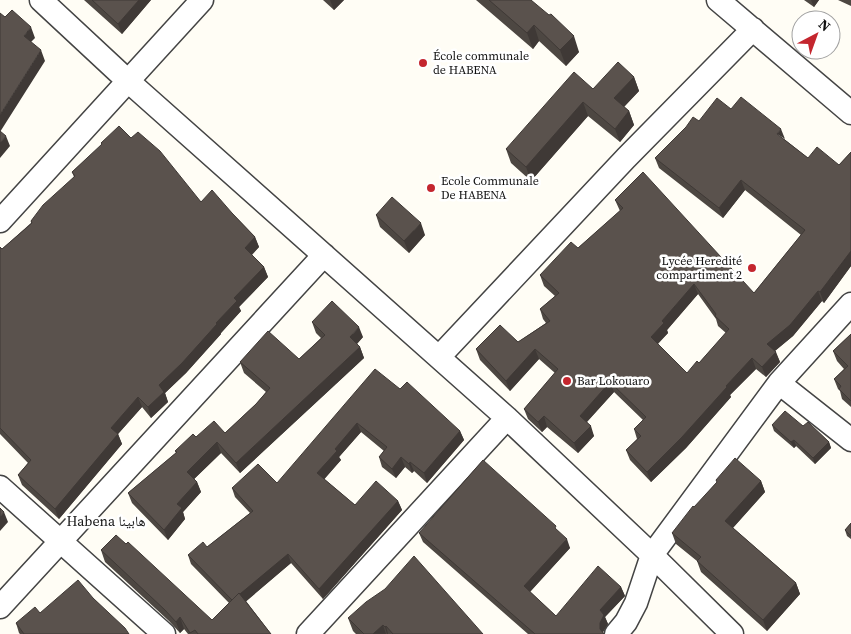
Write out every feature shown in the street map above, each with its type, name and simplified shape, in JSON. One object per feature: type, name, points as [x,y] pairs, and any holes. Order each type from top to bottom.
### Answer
[{"type":"street","points":[[40,0],[128,81],[507,418],[652,555],[732,634]]},
{"type":"street","points":[[4,210],[128,81],[202,0]]},
{"type":"street","points":[[718,0],[851,113]]},
{"type":"street","points":[[438,357],[626,158],[752,29]]},
{"type":"street","points":[[0,607],[324,255]]},
{"type":"street","points":[[616,634],[626,622],[636,603],[652,555],[779,383],[851,304]]},
{"type":"street","points":[[779,383],[851,440]]},
{"type":"street","points":[[308,634],[507,418]]},
{"type":"street","points":[[0,487],[164,634]]},
{"type":"building","points":[[92,0],[139,0],[118,24]]},
{"type":"building","points":[[489,0],[531,0],[549,15],[551,14],[574,36],[560,50],[534,25],[527,33]]},
{"type":"building","points":[[12,10],[31,27],[24,36],[41,50],[0,115],[0,13],[5,17]]},
{"type":"building","points":[[618,62],[634,77],[614,98],[629,111],[615,129],[583,102],[526,167],[506,149],[574,72],[593,89]]},
{"type":"building","points":[[741,97],[781,129],[777,134],[808,158],[817,147],[839,165],[851,152],[851,251],[820,292],[818,291],[790,325],[767,344],[776,352],[762,367],[752,358],[682,437],[647,472],[626,450],[641,436],[634,429],[646,417],[610,382],[580,416],[591,426],[574,443],[544,416],[538,422],[524,409],[558,369],[535,349],[506,381],[476,349],[500,325],[518,342],[550,321],[540,309],[559,293],[540,275],[571,242],[578,248],[623,208],[615,200],[643,172],[754,293],[805,230],[741,180],[719,208],[655,158],[686,127],[693,117],[699,121],[717,98],[731,109]],"holes":[[[694,284],[716,314],[715,316],[729,329],[699,363],[697,361],[687,373],[651,337],[664,323],[662,321]]]},
{"type":"building","points":[[119,126],[131,138],[138,132],[160,151],[201,202],[212,190],[255,237],[245,248],[264,267],[234,298],[237,301],[217,324],[182,363],[159,385],[164,392],[148,407],[138,397],[111,428],[118,434],[55,509],[18,475],[31,460],[0,428],[0,247],[2,249],[32,223],[31,221],[43,205],[75,176],[72,172]]},
{"type":"building","points":[[0,131],[6,136],[0,143]]},
{"type":"building","points":[[392,197],[421,223],[404,241],[376,215]]},
{"type":"building","points":[[332,301],[359,327],[350,337],[360,347],[236,463],[217,442],[187,472],[197,482],[177,504],[182,508],[164,530],[128,493],[177,452],[175,451],[193,434],[196,437],[214,421],[225,433],[256,404],[270,388],[240,362],[268,331],[299,359],[325,335],[312,322]]},
{"type":"building","points":[[851,334],[851,401],[839,389],[841,386],[834,379],[848,366],[833,351]]},
{"type":"building","points":[[375,369],[400,389],[407,382],[460,431],[424,473],[401,457],[392,469],[379,457],[387,447],[357,423],[335,449],[337,451],[317,473],[355,505],[376,481],[398,501],[319,589],[288,554],[232,600],[188,555],[203,542],[207,547],[253,511],[232,488],[258,464],[277,483]]},
{"type":"building","points":[[785,411],[803,426],[808,422],[829,442],[813,458],[794,440],[791,442],[772,425]]},
{"type":"building","points":[[735,458],[761,481],[725,521],[796,583],[763,620],[697,561],[701,557],[672,533],[693,506],[717,482],[716,480]]},
{"type":"building","points":[[483,460],[556,526],[555,528],[567,539],[524,586],[556,616],[598,566],[621,587],[600,610],[604,615],[600,623],[600,629],[604,634],[535,634],[419,533]]},
{"type":"building","points":[[0,508],[4,512],[0,517]]},
{"type":"building","points":[[851,523],[851,536],[845,530]]},
{"type":"building","points":[[116,535],[126,544],[128,542],[212,620],[239,593],[271,634],[198,634],[195,630],[190,633],[180,617],[176,622],[101,550]]},
{"type":"building","points":[[414,556],[483,634],[393,634],[383,625],[373,634],[364,634],[348,618],[385,589]]},
{"type":"building","points":[[78,580],[129,634],[24,634],[16,623],[35,607],[40,613]]},
{"type":"place","name":"École communale de HABENA","points":[[423,63]]},
{"type":"place","name":"Ecole Communale De HABENA","points":[[431,188]]},
{"type":"place","name":"Lycée Heredité compartiment 2","points":[[752,268]]},
{"type":"place","name":"Bar Lokouaro","points":[[567,381]]},
{"type":"district","name":"Habena هابينا","points":[[106,521]]}]
